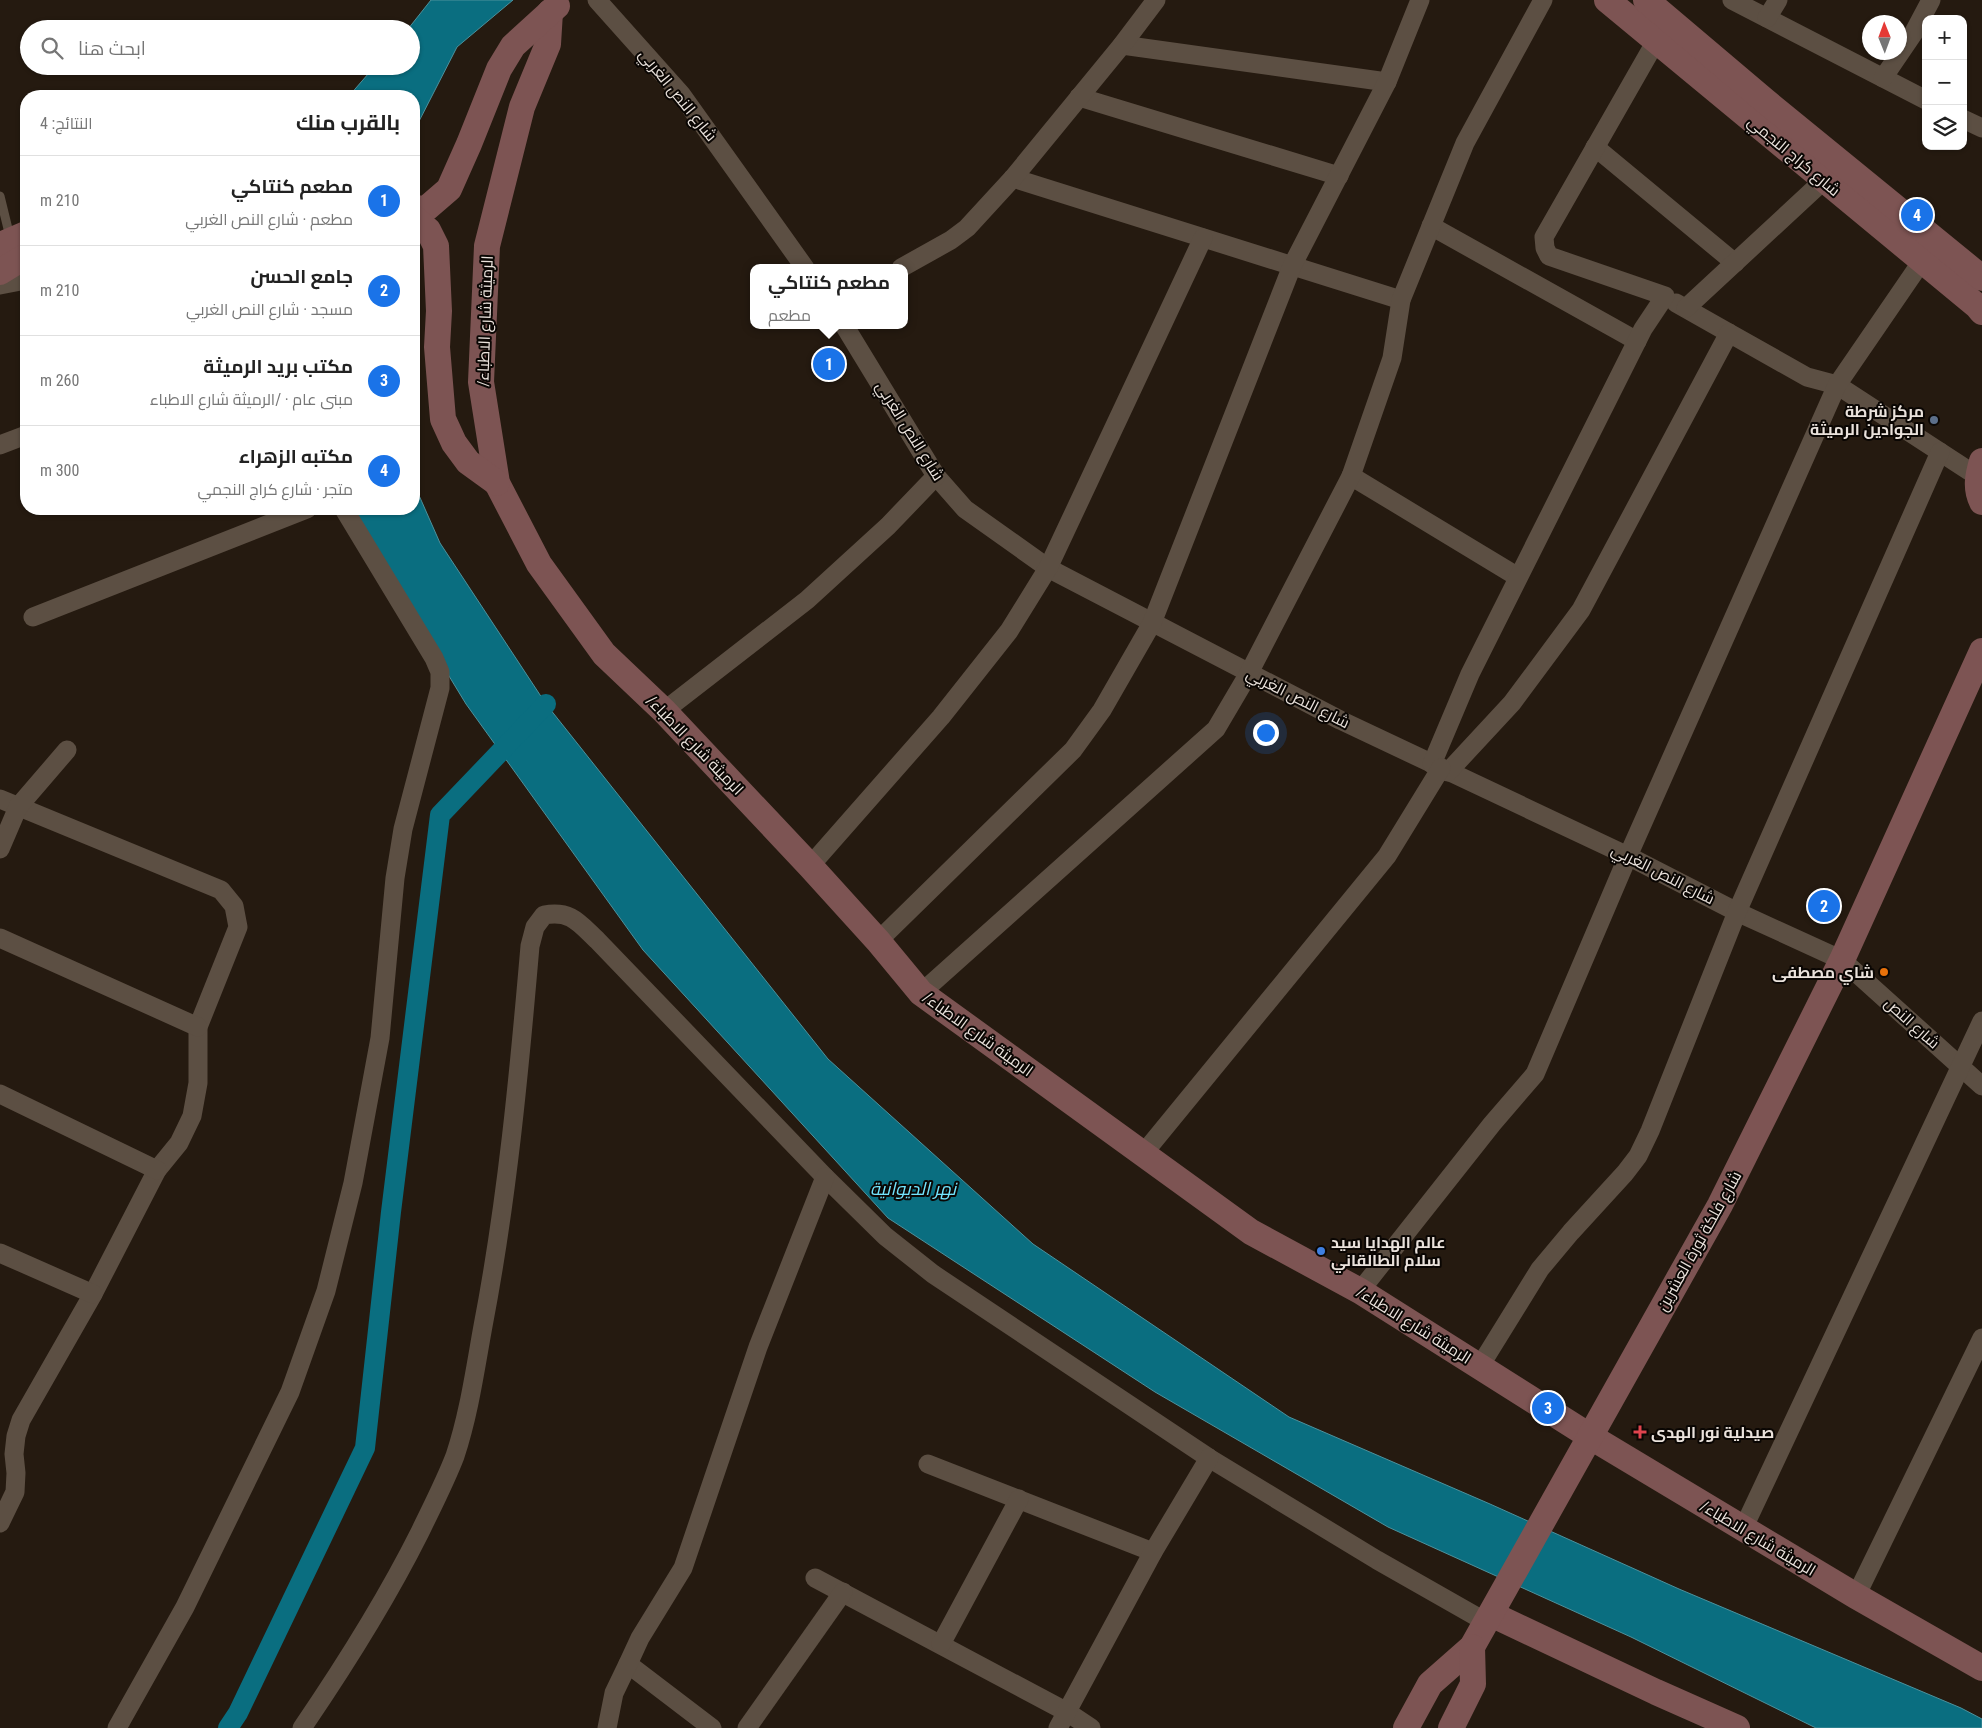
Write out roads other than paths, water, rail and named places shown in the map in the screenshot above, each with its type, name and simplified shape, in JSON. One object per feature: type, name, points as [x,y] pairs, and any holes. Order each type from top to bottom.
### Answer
[{"type":"street","name":"شارع النص الغربي","points":[[597,0],[681,94],[802,264]]},
{"type":"street","points":[[908,264],[952,240],[967,228],[1012,178],[1122,45],[1156,0]]},
{"type":"street","points":[[878,941],[1073,750],[1102,710],[1152,623],[1292,266],[1387,82],[1420,0]]},
{"type":"street","points":[[921,993],[1216,729],[1249,673],[1351,476],[1392,358],[1401,300],[1465,143],[1543,0]]},
{"type":"street","name":"شارع كراج النجمي","points":[[1606,0],[1982,312]]},
{"type":"street","points":[[1646,0],[1764,100],[1982,278]]},
{"type":"street","points":[[1732,0],[1922,98]]},
{"type":"street","points":[[1767,18],[1778,0]]},
{"type":"street","points":[[1883,78],[1913,34],[1931,0]]},
{"type":"street","points":[[420,209],[427,208],[449,189],[469,144],[498,69],[513,46],[557,6]]},
{"type":"street","name":"/الرميثة شارع الاطباء","points":[[557,6],[548,44],[522,107],[487,246],[481,382],[497,483],[539,564],[604,654],[664,711],[810,866],[878,941],[921,993],[1251,1232],[1360,1290],[1590,1437],[1856,1596],[1982,1668]]},
{"type":"street","points":[[1656,41],[1544,237],[1544,248],[1549,256],[1665,296],[1807,377],[1838,385],[1940,452],[1980,468],[1979,495],[1982,502]]},
{"type":"street","points":[[1122,45],[1387,82]]},
{"type":"street","points":[[1079,97],[1339,176]]},
{"type":"street","points":[[1967,121],[1982,128]]},
{"type":"street","points":[[1595,147],[1735,263]]},
{"type":"street","points":[[1012,178],[1401,300]]},
{"type":"street","points":[[1686,308],[1823,181]]},
{"type":"street","points":[[420,223],[428,230],[436,246],[437,346],[442,419],[454,443],[468,462],[497,483]]},
{"type":"street","points":[[1431,226],[1637,341]]},
{"type":"street","points":[[810,866],[941,717],[1009,631],[1048,568],[1203,238]]},
{"type":"street","points":[[0,272],[16,244]]},
{"type":"street","points":[[1360,1290],[1492,1124],[1535,1074],[1628,856],[1838,385],[1922,261]]},
{"type":"street","points":[[0,285],[20,281]]},
{"type":"street","points":[[1144,1154],[1387,856],[1441,768],[1470,674],[1637,341],[1665,296]]},
{"type":"street","name":"شارع النص الغربي","points":[[846,329],[936,476],[965,509],[1048,568],[1340,720],[1628,856],[1737,912],[1842,960]]},
{"type":"street","points":[[1441,768],[1512,703],[1581,610],[1729,333]]},
{"type":"street","points":[[0,445],[20,437]]},
{"type":"street","points":[[1480,1366],[1540,1269],[1638,1156],[1650,1131],[1737,912],[1940,452]]},
{"type":"street","points":[[664,711],[807,600],[888,526],[936,476]]},
{"type":"street","points":[[1351,476],[1518,577]]},
{"type":"street","points":[[33,617],[292,515]]},
{"type":"street","points":[[118,1728],[184,1607],[290,1392],[326,1291],[353,1183],[380,1038],[395,878],[402,837],[440,688],[440,672],[434,658],[348,515]]},
{"type":"street","name":"شارع فلكة ثورة العشرين","points":[[1472,1647],[1720,1205],[1842,960],[1982,651]]},
{"type":"street","points":[[0,848],[18,807],[67,750]]},
{"type":"street","points":[[0,799],[221,890],[234,906],[238,927],[198,1027],[198,1084],[192,1116],[179,1143],[158,1170],[92,1294],[21,1420],[16,1436],[14,1454],[8,1470],[15,1492],[0,1523]]},
{"type":"street","points":[[302,1728],[339,1674],[404,1565],[436,1501],[462,1433],[496,1259],[515,1117],[530,946],[535,927],[544,915],[556,912],[573,918],[597,940],[825,1177],[886,1236],[933,1274],[1208,1458],[1377,1560],[1492,1611],[1656,1692],[1737,1728]]},
{"type":"street","points":[[0,938],[198,1027]]},
{"type":"street","name":"شارع النص","points":[[1842,960],[1982,1086]]},
{"type":"street","points":[[1744,1529],[1982,1020]]},
{"type":"street","points":[[0,1094],[158,1170]]},
{"type":"street","points":[[607,1728],[614,1693],[640,1638],[682,1568],[758,1347],[825,1177]]},
{"type":"street","points":[[0,1253],[92,1294]]},
{"type":"street","points":[[1856,1596],[1982,1338]]},
{"type":"street","points":[[1062,1720],[1152,1552],[1208,1458]]},
{"type":"street","points":[[928,1464],[1152,1552]]},
{"type":"street","points":[[941,1644],[1019,1499]]},
{"type":"street","points":[[815,1578],[941,1644],[1062,1720],[1091,1728]]},
{"type":"street","points":[[747,1728],[843,1592]]},
{"type":"street","points":[[1406,1728],[1430,1684],[1472,1647]]},
{"type":"street","points":[[1451,1728],[1473,1684],[1472,1647]]},
{"type":"street","points":[[628,1664],[712,1728]]},
{"type":"street","points":[[1656,1692],[1717,1728]]},
{"type":"lane","points":[[0,196],[16,244]]},
{"type":"water","points":[[431,0],[513,0],[457,47],[420,119],[420,90],[354,90],[367,75],[420,75],[420,20],[415,20]]},
{"type":"water","name":"نهر الديوانية","points":[[420,498],[440,543],[546,704],[828,1059],[1033,1244],[1289,1417],[1490,1504],[1679,1589],[1961,1708],[1982,1719],[1982,1728],[1816,1728],[1631,1637],[1388,1527],[1155,1392],[888,1218],[643,950],[466,704],[353,515],[420,515]]},
{"type":"waterway","points":[[228,1728],[238,1713],[365,1448],[391,1212],[440,815],[546,704]]},
{"type":"place","name":"مكتبه الزهراء","points":[[1917,215]]},
{"type":"place","name":"مطعم كنتاكي","points":[[829,364]]},
{"type":"place","name":"مركز شرطة الجوادين الرميثة","points":[[1934,420]]},
{"type":"place","name":"جامع الحسن","points":[[1824,906]]},
{"type":"place","name":"شاي مصطفى","points":[[1884,972]]},
{"type":"place","name":"عالم الهدايا سيد سلام الطالقاني","points":[[1321,1251]]},
{"type":"place","name":"مكتب بريد الرميثة","points":[[1548,1408]]},
{"type":"place","name":"صيدلية نور الهدى","points":[[1640,1432]]}]
